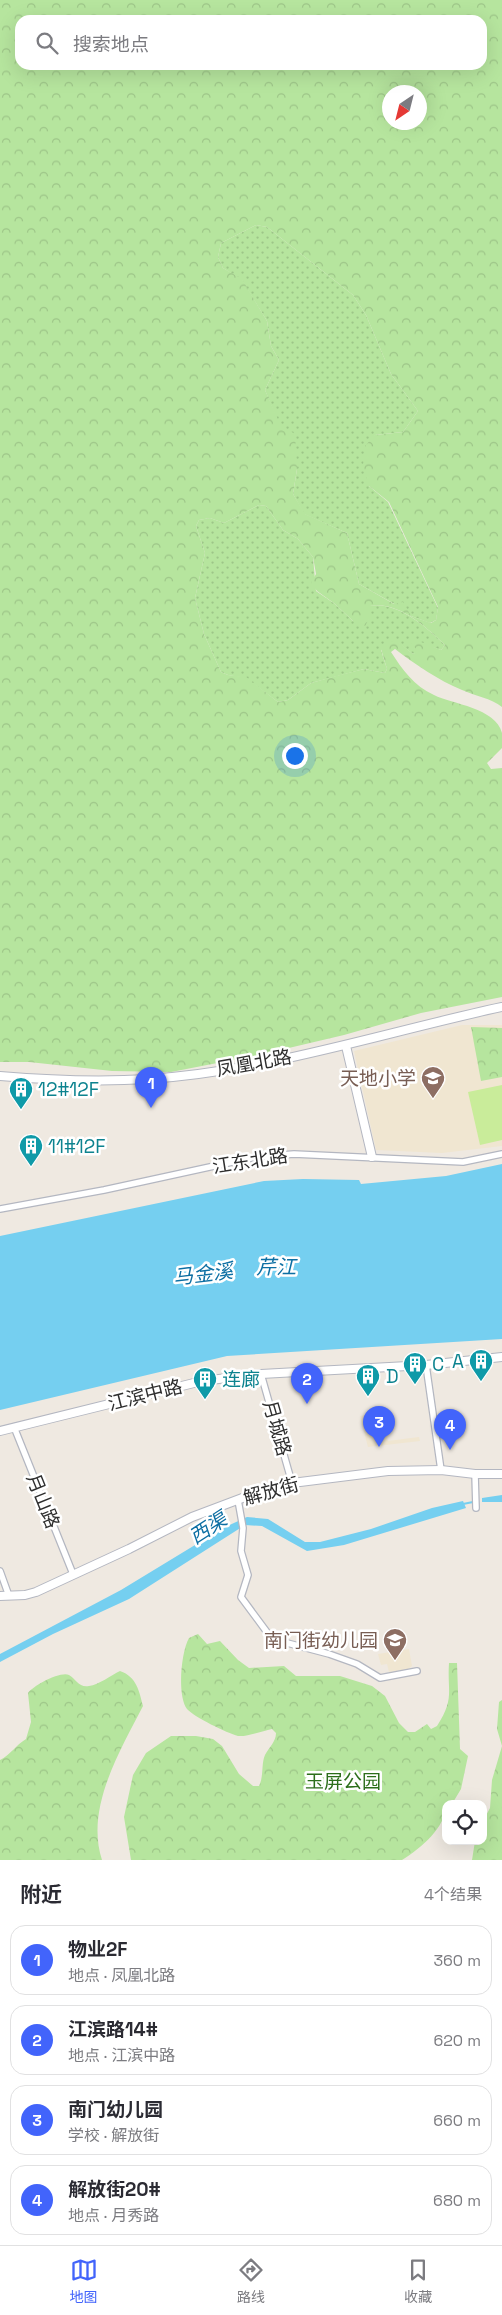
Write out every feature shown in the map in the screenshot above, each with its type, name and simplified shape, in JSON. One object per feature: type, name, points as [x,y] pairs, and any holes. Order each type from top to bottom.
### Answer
[{"type":"street","name":"凤凰北路","points":[[0,1076],[148,1079],[233,1068],[346,1046],[502,1007]]},
{"type":"street","points":[[346,1046],[372,1157]]},
{"type":"street","name":"江东北路","points":[[0,1209],[104,1190],[256,1157],[294,1154],[463,1162],[502,1154]]},
{"type":"street","name":"江滨中路","points":[[0,1431],[202,1381],[261,1374],[426,1365],[502,1356]]},
{"type":"street","points":[[426,1365],[441,1470]]},
{"type":"street","name":"月城路","points":[[261,1374],[292,1483]]},
{"type":"street","name":"月山路","points":[[14,1428],[73,1574]]},
{"type":"street","name":"解放街","points":[[0,1596],[36,1592],[129,1549],[192,1517],[292,1483],[388,1471],[441,1470],[475,1474],[502,1474]]},
{"type":"street","points":[[475,1474],[476,1508]]},
{"type":"street","points":[[238,1500],[243,1528],[241,1551],[248,1575],[241,1597],[270,1637],[336,1656],[357,1664],[383,1678],[417,1671]]},
{"type":"street","points":[[0,1571],[9,1596]]},
{"type":"shaded area","name":"天地小学","points":[[462,1025],[502,1025],[502,1146],[442,1153],[376,1150],[354,1051]]},
{"type":"shaded area","points":[[382,1413],[388,1441],[419,1437],[420,1441],[368,1447],[360,1416]]},
{"type":"shaded area","name":"南门街幼儿园","points":[[409,1649],[412,1666],[408,1669],[389,1672],[387,1664],[381,1665],[378,1654]]},
{"type":"green space","points":[[0,0],[502,0],[502,707],[493,701],[444,682],[395,649],[391,652],[404,671],[420,687],[434,695],[483,712],[498,725],[502,733],[502,748],[487,763],[491,769],[502,768],[502,997],[421,1013],[344,1035],[259,1055],[171,1072],[112,1071],[29,1062],[0,1062]],"holes":[[[256,225],[267,227],[353,295],[366,315],[391,374],[418,411],[403,432],[375,435],[365,446],[363,467],[369,486],[389,502],[438,607],[436,620],[431,623],[411,616],[403,602],[394,604],[359,584],[347,533],[305,514],[293,494],[297,469],[295,434],[290,431],[283,431],[265,390],[279,360],[271,346],[267,321],[242,279],[223,268],[218,257],[221,243]],[[259,505],[266,506],[283,530],[298,539],[313,557],[316,574],[311,583],[317,591],[335,604],[353,621],[365,626],[369,619],[370,606],[391,607],[420,623],[445,645],[441,650],[411,638],[409,641],[418,651],[413,654],[396,640],[386,643],[381,649],[387,669],[385,673],[364,669],[336,676],[311,683],[288,700],[278,702],[246,677],[228,675],[221,672],[204,634],[195,598],[205,553],[196,526],[199,520],[210,518],[224,523]]]},
{"type":"green space","points":[[256,225],[267,227],[353,295],[366,315],[391,374],[418,411],[403,432],[375,435],[369,486],[388,502],[438,608],[436,620],[430,623],[411,616],[405,610],[359,584],[347,533],[304,514],[293,494],[297,469],[265,390],[279,360],[271,346],[267,321],[242,280],[223,268],[218,257],[221,243]]},
{"type":"green space","points":[[259,505],[266,506],[283,530],[298,539],[313,557],[316,591],[335,604],[353,621],[369,619],[369,606],[390,607],[401,611],[420,623],[445,645],[441,650],[432,647],[413,654],[396,641],[381,650],[387,669],[385,673],[364,669],[311,683],[288,700],[278,702],[246,678],[221,672],[204,634],[195,598],[205,553],[196,526],[199,520],[210,518],[224,523]]},
{"type":"green space","points":[[471,1027],[502,1028],[502,1077],[481,1081]]},
{"type":"green space","points":[[502,1085],[502,1140],[480,1145],[468,1092]]},
{"type":"green space","name":"玉屏公园","points":[[198,1634],[207,1644],[220,1641],[238,1660],[249,1668],[284,1666],[296,1676],[340,1676],[372,1686],[385,1696],[399,1723],[408,1732],[415,1732],[427,1724],[431,1729],[437,1726],[448,1701],[449,1663],[457,1663],[460,1749],[468,1756],[461,1789],[454,1800],[442,1800],[442,1821],[431,1837],[402,1860],[131,1860],[124,1817],[133,1775],[146,1753],[171,1736],[196,1736],[213,1739],[222,1746],[239,1774],[253,1786],[259,1786],[264,1759],[275,1739],[276,1733],[272,1729],[246,1736],[238,1736],[203,1720],[187,1709],[182,1694],[181,1674],[184,1653],[189,1638]]},
{"type":"green space","points":[[120,1671],[134,1681],[143,1706],[115,1761],[101,1800],[98,1840],[102,1860],[0,1860],[0,1760],[26,1739],[31,1722],[28,1693],[41,1683],[60,1675],[69,1675],[80,1684],[86,1686],[97,1684]]},
{"type":"green space","points":[[502,1700],[502,1746],[497,1729],[499,1702]]},
{"type":"green space","points":[[502,1746],[502,1860],[472,1860],[474,1845],[487,1845],[487,1814],[490,1808],[492,1780]]},
{"type":"water","name":"芹江","points":[[502,1164],[502,1339],[227,1356],[0,1410],[0,1236],[264,1181],[303,1179],[359,1180],[361,1184],[446,1176]]},
{"type":"water","points":[[502,1495],[502,1502],[482,1502],[482,1498]]},
{"type":"water","points":[[463,1501],[466,1508],[344,1545],[307,1551],[262,1526],[245,1525],[129,1599],[53,1634],[0,1662],[0,1654],[121,1590],[223,1528],[247,1517],[268,1519],[305,1542],[320,1542],[371,1529],[432,1508]]},
{"type":"waterway","name":"西渠","points":[[463,1504],[473,1502]]},
{"type":"place","name":"天地小学","points":[[433,1099]]},
{"type":"place","name":"物业2F","points":[[151,1108]]},
{"type":"place","name":"12#12F","points":[[21,1110]]},
{"type":"place","name":"11#12F","points":[[31,1167]]},
{"type":"place","name":"A","points":[[481,1382]]},
{"type":"place","name":"C","points":[[415,1385]]},
{"type":"place","name":"D","points":[[368,1397]]},
{"type":"place","name":"连廊","points":[[205,1400]]},
{"type":"place","name":"江滨路14#","points":[[307,1404]]},
{"type":"place","name":"南门幼儿园","points":[[379,1447]]},
{"type":"place","name":"解放街20#","points":[[450,1450]]},
{"type":"place","name":"南门街幼儿园","points":[[395,1661]]},
{"type":"water label","name":"马金溪","points":[[203,1274]]}]
